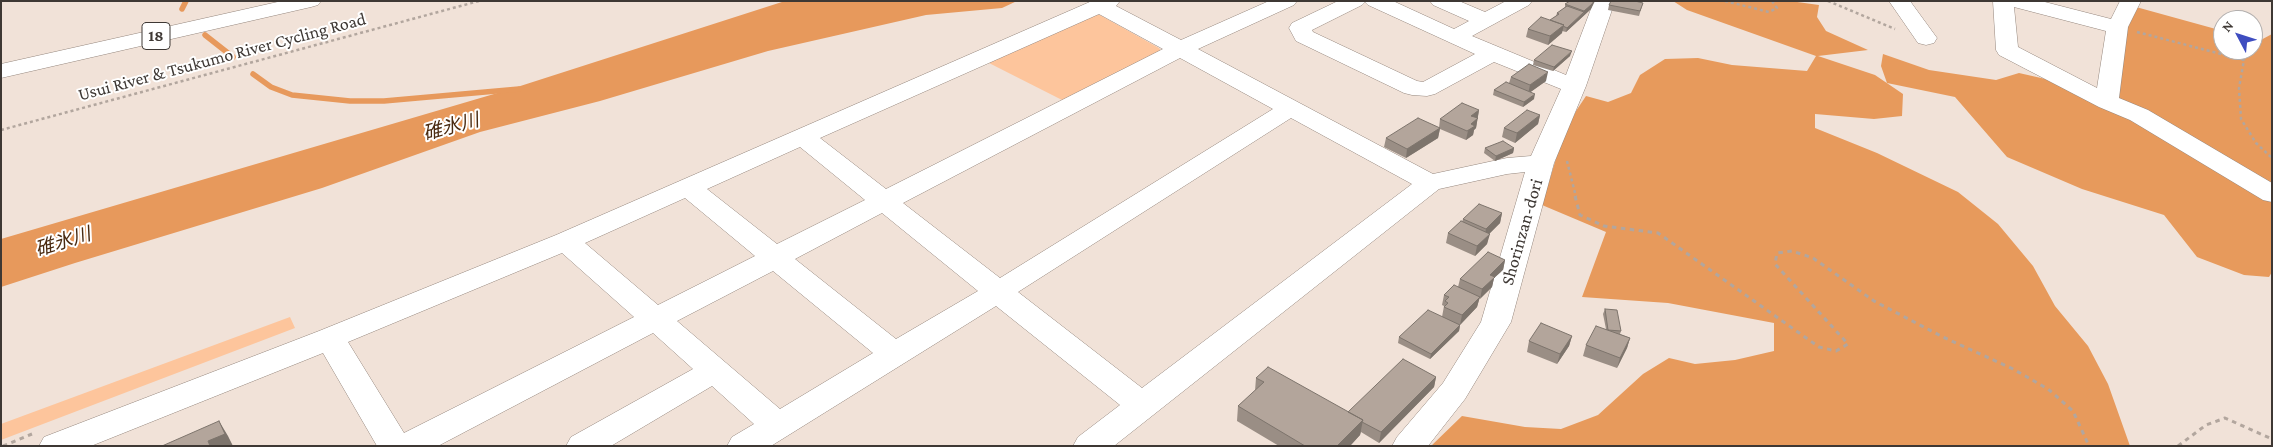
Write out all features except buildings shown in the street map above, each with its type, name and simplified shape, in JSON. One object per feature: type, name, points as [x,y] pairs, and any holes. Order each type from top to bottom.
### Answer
[{"type":"main road","name":"18","points":[[1,59],[261,1]]},
{"type":"main road","name":"18","points":[[1,71],[311,1]]},
{"type":"main road","points":[[408,446],[1182,48],[1287,1]]},
{"type":"main road","points":[[1355,1],[1300,28],[1304,36],[1412,88],[1427,89],[1493,54]]},
{"type":"main road","points":[[1375,1],[1493,54],[1574,86]]},
{"type":"main road","points":[[1440,1],[1486,20]]},
{"type":"main road","points":[[1455,37],[1522,1]]},
{"type":"main road","name":"Shorinzan-dori","points":[[1408,446],[1454,392],[1496,322],[1541,163],[1574,86],[1605,1]]},
{"type":"main road","points":[[1899,1],[1926,38]]},
{"type":"main road","points":[[2003,1],[2007,50],[2106,102],[2139,115],[2272,194]]},
{"type":"main road","points":[[2015,1],[2117,27]]},
{"type":"main road","points":[[2106,102],[2117,27],[2131,1]]},
{"type":"main road","points":[[56,446],[330,338],[566,241],[1105,4],[1430,183]]},
{"type":"main road","points":[[744,446],[999,291],[1291,108]]},
{"type":"main road","points":[[802,136],[1141,405]]},
{"type":"main road","points":[[1090,446],[1430,183],[1507,166],[1541,163]]},
{"type":"main road","points":[[2236,173],[2272,217]]},
{"type":"main road","points":[[688,187],[895,355]]},
{"type":"main road","points":[[566,241],[777,426]]},
{"type":"main road","points":[[330,338],[394,446]]},
{"type":"main road","points":[[583,446],[714,371]]},
{"type":"path","name":"Usui River & Tsukumo River Cycling Road","points":[[1,130],[479,1]]},
{"type":"path","points":[[1726,1],[1769,12],[1777,8],[1772,1]]},
{"type":"path","points":[[1828,1],[1896,30],[1926,38]]},
{"type":"path","points":[[2117,27],[2244,60],[2239,88],[2241,119],[2256,143],[2272,158]]},
{"type":"path","points":[[1552,138],[1564,152],[1580,215],[1604,226],[1640,229],[1658,233],[1818,347],[1836,351],[1848,344],[1775,264],[1778,253],[1792,251],[1812,258],[1874,301],[2013,369],[2048,389],[2073,411],[2089,446]]},
{"type":"path","points":[[2178,446],[2206,426],[2225,418],[2272,439]]},
{"type":"shaded area","points":[[1673,1],[1790,1],[1819,5],[1817,17],[1826,31],[1868,50],[1818,56],[1875,75],[1903,94],[1902,116],[1874,119],[1815,114],[1815,128],[1877,153],[1958,192],[1998,224],[2033,266],[2055,306],[2088,346],[2108,384],[2130,446],[1431,446],[1462,416],[1525,427],[1561,429],[1598,415],[1643,374],[1669,358],[1695,364],[1735,360],[1774,351],[1774,323],[1668,303],[1582,297],[1606,232],[1542,205],[1561,142],[1576,111],[1586,96],[1608,102],[1631,93],[1640,75],[1665,59],[1698,58],[1732,65],[1807,71],[1816,56],[1687,10]]},
{"type":"shaded area","points":[[2136,7],[2213,28],[2213,60],[2263,60],[2263,39],[2272,34],[2272,272],[2269,277],[2244,275],[2197,257],[2164,215],[2082,189],[2007,157],[1955,97],[1887,83],[1881,66],[1883,54],[1929,70],[1996,80],[2019,73],[2063,83],[2112,110],[2125,32]]},
{"type":"shaded area","points":[[1088,14],[1100,15],[1159,48],[1163,54],[1066,102],[985,61]]},
{"type":"shaded area","points":[[290,317],[295,328],[1,440],[1,424]]},
{"type":"water","name":"碓氷川","points":[[785,1],[1017,1],[1002,8],[926,15],[768,51],[600,101],[480,132],[322,188],[1,287],[1,239],[511,89]]},
{"type":"waterway","points":[[182,9],[186,1]]},
{"type":"waterway","points":[[205,35],[233,57]]},
{"type":"waterway","points":[[253,74],[271,87],[292,95],[350,101],[384,101],[519,89]]}]
